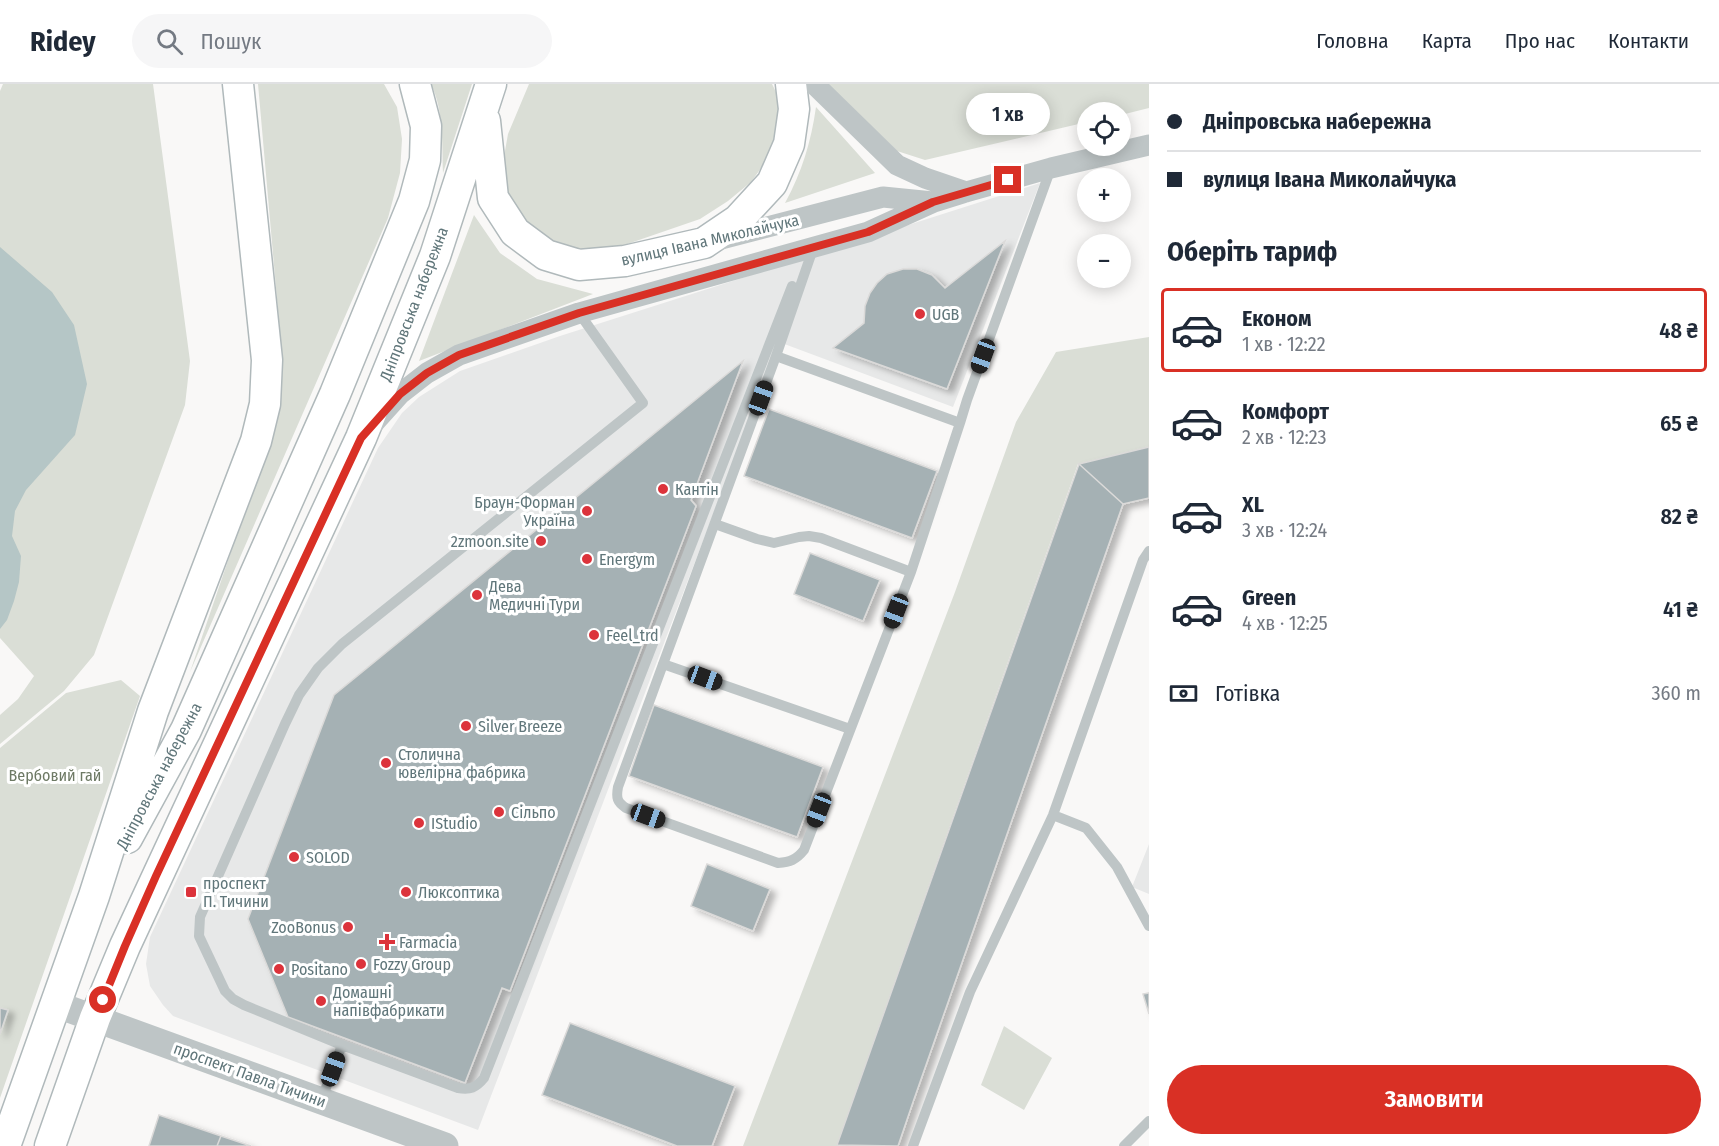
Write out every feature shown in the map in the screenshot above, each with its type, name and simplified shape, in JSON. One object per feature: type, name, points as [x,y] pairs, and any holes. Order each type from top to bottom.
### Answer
[{"type":"main road","name":"Дніпровська набережна","points":[[5,1146],[94,897],[153,711],[256,441],[265,404],[267,360],[238,84]]},
{"type":"main road","name":"Дніпровська набережна","points":[[94,897],[186,730],[335,394],[414,201],[425,160],[426,126],[415,84]]},
{"type":"main road","points":[[705,243],[738,220],[772,183],[789,144],[794,109],[791,84]]},
{"type":"main road","name":"Дніпровська набережна","points":[[50,1146],[95,1018],[125,946],[361,438],[435,256],[488,96]]},
{"type":"main road","name":"вулиця Івана Миколайчука","points":[[488,96],[493,198],[515,232],[546,255],[579,265],[625,261],[705,243]]},
{"type":"street","points":[[814,84],[897,165],[925,178],[966,192]]},
{"type":"street","name":"вулиця Івана Миколайчука","points":[[361,438],[400,394],[427,373],[459,355],[579,313],[868,232],[933,202],[1051,168],[1149,145]]},
{"type":"street","name":"вулиця Івана Миколайчука","points":[[705,243],[883,197],[933,202]]},
{"type":"street","name":"проспект Павла Тичини","points":[[55,1004],[445,1146]]},
{"type":"lane","points":[[814,246],[616,796],[619,803],[626,808],[778,863],[790,862],[798,858],[804,850],[911,572],[960,423],[1051,168]]},
{"type":"lane","points":[[579,313],[642,403],[351,637],[318,668],[299,695],[285,724],[200,917],[199,936],[225,991],[233,999],[342,1045],[468,1090],[477,1086],[484,1078],[792,286]]},
{"type":"lane","points":[[776,356],[960,423]]},
{"type":"lane","points":[[715,524],[757,540],[774,543],[808,536],[821,538],[911,572]]},
{"type":"lane","points":[[913,1146],[970,992],[1053,815],[1143,560],[1149,551]]},
{"type":"lane","points":[[663,664],[850,729]]},
{"type":"lane","points":[[1053,815],[1086,828],[1117,867],[1149,926]]},
{"type":"lane","points":[[321,1101],[342,1045]]},
{"type":"lane","points":[[1124,1146],[1149,1121]]},
{"type":"shaded area","points":[[1040,183],[953,407],[779,342],[478,1130],[173,1016],[150,986],[146,964],[150,937],[378,448],[402,413],[419,397],[460,371],[560,336]]},
{"type":"shaded area","points":[[0,247],[52,292],[74,325],[87,384],[75,435],[26,490],[15,511],[12,536],[21,556],[19,582],[7,620],[0,629]]},
{"type":"shaded area","points":[[1149,844],[1149,894],[1132,887]]},
{"type":"green space","points":[[3,84],[153,84],[190,361],[185,405],[94,655],[64,691],[0,744],[0,715],[18,699],[34,676],[0,638],[0,91]]},
{"type":"green space","points":[[258,84],[384,84],[397,107],[402,139],[400,173],[388,218],[190,672],[277,417],[282,383],[280,333]]},
{"type":"green space","points":[[431,84],[472,84],[443,173],[440,116]]},
{"type":"green space","points":[[529,84],[772,84],[779,98],[776,129],[769,157],[751,182],[728,201],[700,219],[607,251],[564,249],[538,235],[514,213],[503,187],[503,162],[508,134]]},
{"type":"green space","points":[[828,84],[1149,84],[1149,108],[1131,112],[1131,102],[1077,102],[1077,124],[925,160],[897,151]]},
{"type":"green space","points":[[816,107],[875,173],[785,203],[805,156]]},
{"type":"green space","points":[[474,215],[500,253],[537,279],[593,294],[419,361]]},
{"type":"green space","points":[[1149,337],[1149,447],[1078,464],[837,1145],[840,1146],[743,1146],[955,592],[1016,422],[1056,352]]},
{"type":"green space","name":"Вербовий гай","points":[[121,680],[140,696],[0,1098],[0,748],[66,693]]},
{"type":"green space","points":[[1004,1026],[1052,1058],[1024,1110],[981,1085]]},
{"type":"building","name":"UGB","points":[[1005,241],[947,389],[833,348],[864,323],[865,306],[870,293],[887,274],[903,269],[917,269],[932,275],[945,288]]},
{"type":"building","name":"Silver Breeze","points":[[743,361],[691,500],[696,506],[510,991],[502,988],[465,1083],[288,1017],[248,919],[334,695]]},
{"type":"building","points":[[769,409],[937,471],[912,538],[744,476]]},
{"type":"building","points":[[1149,447],[1149,498],[1123,504],[1079,464]]},
{"type":"building","points":[[1079,464],[1123,504],[898,1146],[837,1145]]},
{"type":"building","points":[[810,553],[880,580],[863,621],[794,594]]},
{"type":"building","points":[[654,705],[823,767],[797,837],[629,776]]},
{"type":"building","points":[[707,864],[770,889],[753,931],[691,906]]},
{"type":"building","points":[[1149,993],[1149,1014],[1143,994]]},
{"type":"building","points":[[0,1008],[8,1010],[0,1034]]},
{"type":"building","points":[[570,1023],[735,1086],[712,1146],[677,1146],[542,1095]]},
{"type":"building","points":[[159,1115],[221,1136],[217,1146],[149,1146]]},
{"type":"building","points":[[221,1136],[251,1146],[217,1146]]},
{"type":"place","name":"UGB","points":[[920,314]]},
{"type":"place","name":"Кантін","points":[[663,489]]},
{"type":"place","name":"Браун-Форман Україна","points":[[587,511]]},
{"type":"place","name":"2zmoon.site","points":[[541,541]]},
{"type":"place","name":"Energym","points":[[587,559]]},
{"type":"place","name":"Дева Медичні Тури","points":[[477,595]]},
{"type":"place","name":"Feel_trd","points":[[594,635]]},
{"type":"place","name":"Silver Breeze","points":[[466,726]]},
{"type":"place","name":"Столична ювелірна фабрика","points":[[386,763]]},
{"type":"place","name":"Сільпо","points":[[499,812]]},
{"type":"place","name":"IStudio","points":[[419,823]]},
{"type":"place","name":"SOLOD","points":[[294,857]]},
{"type":"place","name":"проспект П. Тичини","points":[[191,892]]},
{"type":"place","name":"Люксоптика","points":[[406,892]]},
{"type":"place","name":"ZooBonus","points":[[348,927]]},
{"type":"place","name":"Farmacia","points":[[387,942]]},
{"type":"place","name":"Fozzy Group","points":[[361,964]]},
{"type":"place","name":"Positano","points":[[279,969]]},
{"type":"place","name":"Домашні напівфабрикати","points":[[321,1001]]},
{"type":"route","points":[[103,1000],[156,876],[361,438],[400,394],[427,373],[459,355],[579,313],[868,232],[933,202],[1008,180]]}]
